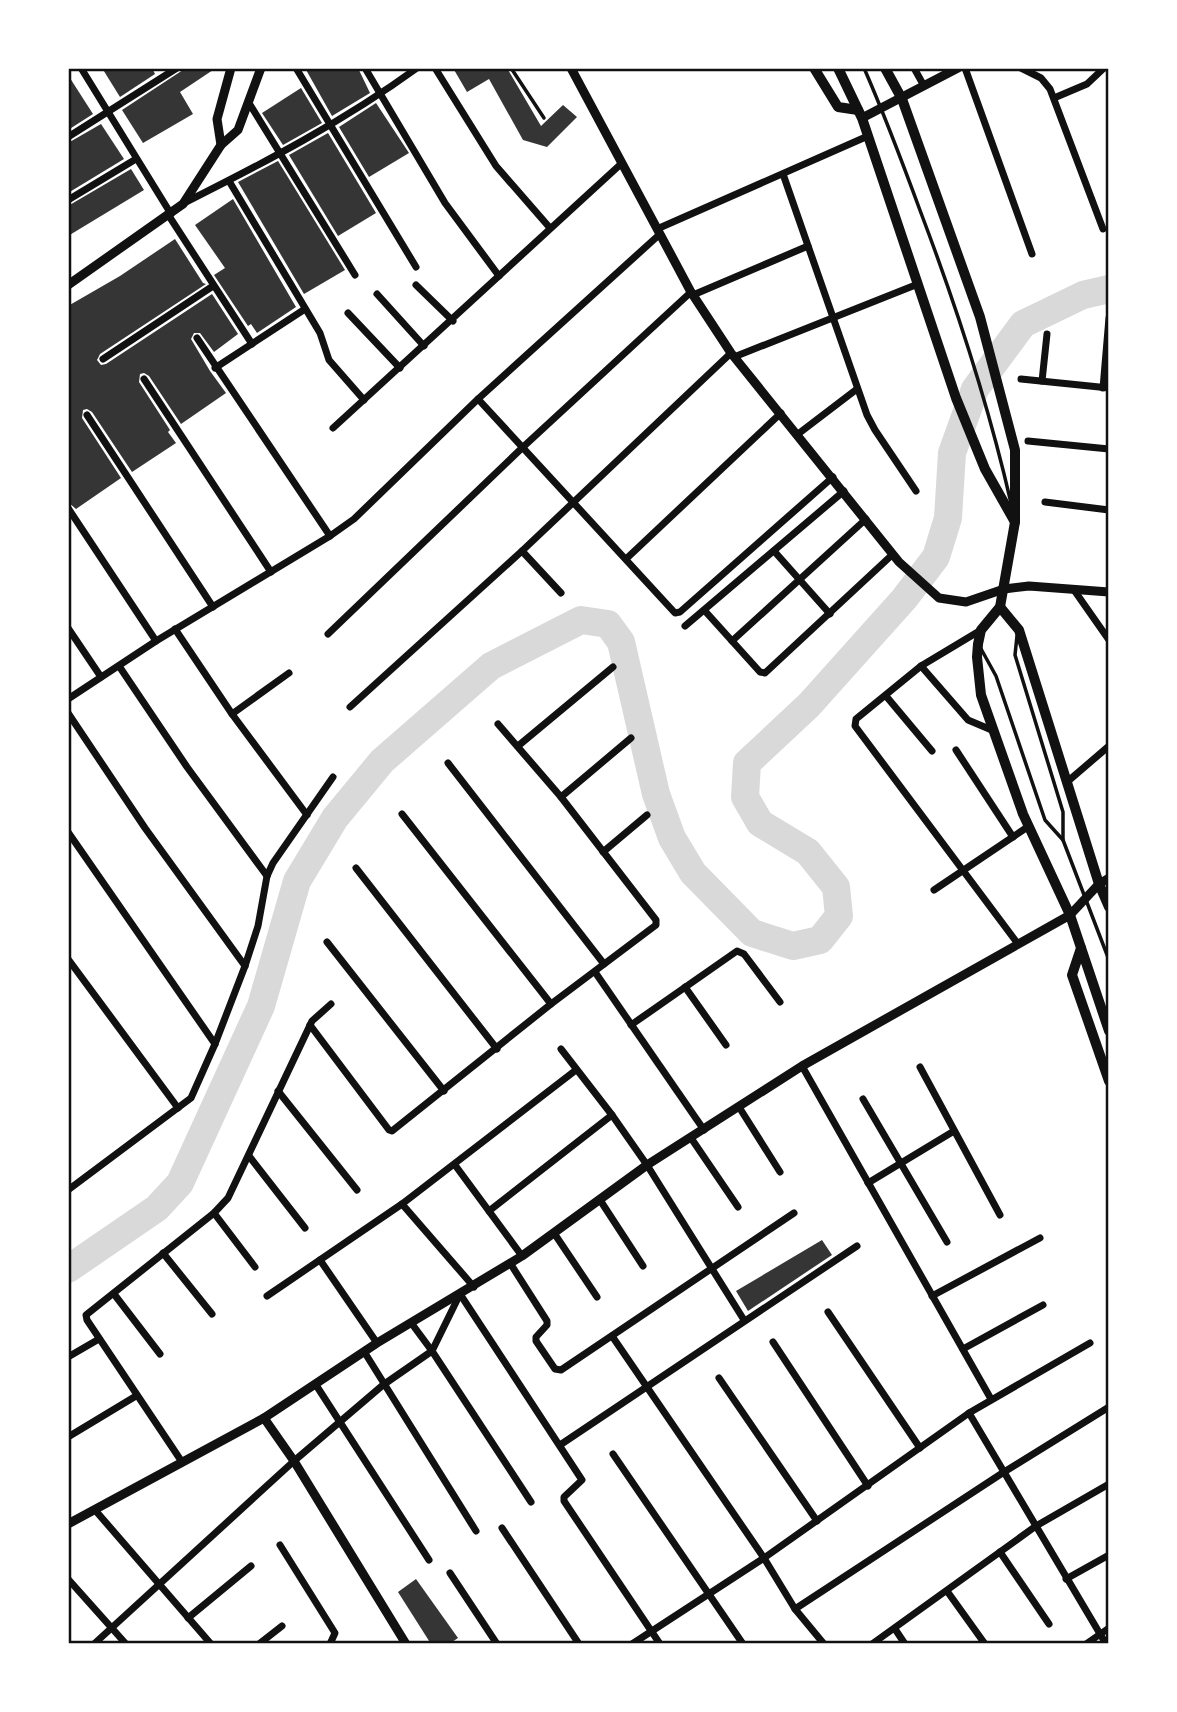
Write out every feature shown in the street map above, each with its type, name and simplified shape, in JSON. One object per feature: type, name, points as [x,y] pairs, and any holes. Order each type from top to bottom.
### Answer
[{"type":"main road","points":[[814,68],[838,107],[860,114]]},
{"type":"main road","points":[[838,68],[868,136],[956,398],[985,469],[1016,522]]},
{"type":"main road","points":[[885,68],[902,99],[980,317],[1015,450],[1016,522],[1004,589],[1000,607],[981,630],[978,644],[982,695],[1029,826],[1070,915],[1109,1031]]},
{"type":"main road","points":[[1000,607],[1019,630],[1067,782],[1104,881],[1109,907]]},
{"type":"main road","points":[[1081,948],[1072,975],[1109,1081]]},
{"type":"street","points":[[81,68],[251,344]]},
{"type":"street","points":[[68,137],[177,68]]},
{"type":"street","points":[[221,145],[217,119],[231,68]]},
{"type":"street","points":[[183,204],[221,145],[239,130],[261,68]]},
{"type":"street","points":[[296,68],[416,267]]},
{"type":"street","points":[[365,68],[445,203],[499,275]]},
{"type":"street","points":[[70,286],[183,204],[330,125],[417,68]]},
{"type":"street","points":[[435,68],[496,166],[550,228]]},
{"type":"street","points":[[571,68],[692,293],[733,355],[896,558],[939,598],[966,602],[1004,589],[1029,586],[1109,592]]},
{"type":"street","points":[[914,68],[924,86]]},
{"type":"street","points":[[860,114],[902,99],[958,68]]},
{"type":"street","points":[[965,68],[1032,254]]},
{"type":"street","points":[[1021,68],[1046,82],[1102,229]]},
{"type":"street","points":[[1054,98],[1087,84],[1104,68]]},
{"type":"street","points":[[249,103],[355,275]]},
{"type":"street","points":[[68,699],[175,629],[354,519],[478,399],[659,232],[868,136]]},
{"type":"street","points":[[68,200],[136,159]]},
{"type":"street","points":[[333,428],[453,321],[499,275],[622,163]]},
{"type":"street","points":[[783,174],[874,430],[916,491]]},
{"type":"street","points":[[229,181],[320,333],[329,360],[364,400]]},
{"type":"street","points":[[328,634],[522,448],[692,293],[808,247]]},
{"type":"street","points":[[350,707],[733,355],[918,284]]},
{"type":"street","points":[[416,285],[453,321]]},
{"type":"street","points":[[103,359],[214,286]]},
{"type":"street","points":[[377,294],[424,346]]},
{"type":"street","points":[[215,368],[305,309]]},
{"type":"street","points":[[348,313],[400,368]]},
{"type":"street","points":[[1021,379],[1106,388],[1109,318]]},
{"type":"street","points":[[1042,381],[1047,334]]},
{"type":"street","points":[[197,338],[330,536]]},
{"type":"street","points":[[144,379],[271,572]]},
{"type":"street","points":[[798,434],[857,388]]},
{"type":"street","points":[[478,399],[677,614],[832,477]]},
{"type":"street","points":[[626,559],[781,413]]},
{"type":"street","points":[[87,415],[213,607]]},
{"type":"street","points":[[1028,441],[1109,449]]},
{"type":"street","points":[[685,626],[844,491]]},
{"type":"street","points":[[1045,502],[1109,510]]},
{"type":"street","points":[[68,508],[156,641]]},
{"type":"street","points":[[732,641],[866,519]]},
{"type":"street","points":[[522,551],[561,593]]},
{"type":"street","points":[[774,551],[830,614]]},
{"type":"street","points":[[705,611],[760,672],[765,673],[896,558]]},
{"type":"street","points":[[1074,590],[1109,640]]},
{"type":"street","points":[[68,628],[101,677]]},
{"type":"street","points":[[175,629],[232,714],[307,815]]},
{"type":"street","points":[[981,630],[921,666],[856,719],[855,726],[1018,944]]},
{"type":"street","points":[[118,666],[187,767],[267,876]]},
{"type":"street","points":[[921,666],[968,720],[994,731]]},
{"type":"street","points":[[519,746],[613,667]]},
{"type":"street","points":[[232,714],[289,673]]},
{"type":"street","points":[[886,696],[932,751]]},
{"type":"street","points":[[68,713],[145,828],[244,966]]},
{"type":"street","points":[[310,1025],[390,1131],[551,1004],[655,927],[657,923],[561,797],[498,724]]},
{"type":"street","points":[[561,797],[631,738]]},
{"type":"street","points":[[956,750],[1013,837]]},
{"type":"street","points":[[1067,782],[1107,751]]},
{"type":"street","points":[[448,763],[604,964]]},
{"type":"street","points":[[68,1190],[191,1098],[215,1044],[258,926],[267,876],[275,858],[333,776]]},
{"type":"street","points":[[402,814],[551,1004]]},
{"type":"street","points":[[603,852],[647,815]]},
{"type":"street","points":[[934,890],[1029,826]]},
{"type":"street","points":[[68,832],[215,1044]]},
{"type":"street","points":[[356,868],[497,1049]]},
{"type":"street","points":[[68,1524],[264,1418],[377,1343],[523,1256],[648,1165],[802,1066],[1070,915],[1104,881]]},
{"type":"street","points":[[327,942],[444,1091]]},
{"type":"street","points":[[631,1025],[737,951],[744,954],[780,1002]]},
{"type":"street","points":[[68,959],[178,1108]]},
{"type":"street","points":[[594,972],[704,1130]]},
{"type":"street","points":[[685,987],[726,1045]]},
{"type":"street","points":[[182,1462],[99,1339],[86,1315],[214,1213],[228,1198],[310,1025],[331,1004]]},
{"type":"street","points":[[561,1049],[648,1165],[744,1320]]},
{"type":"street","points":[[802,1066],[991,1399]]},
{"type":"street","points":[[920,1067],[1000,1215]]},
{"type":"street","points":[[267,1296],[402,1204],[576,1070]]},
{"type":"street","points":[[278,1091],[357,1190]]},
{"type":"street","points":[[863,1099],[947,1242]]},
{"type":"street","points":[[739,1107],[780,1171]]},
{"type":"street","points":[[489,1211],[612,1115]]},
{"type":"street","points":[[868,1183],[954,1131]]},
{"type":"street","points":[[691,1138],[738,1207]]},
{"type":"street","points":[[248,1156],[305,1228]]},
{"type":"street","points":[[455,1165],[523,1256]]},
{"type":"street","points":[[600,1200],[643,1266]]},
{"type":"street","points":[[402,1204],[474,1287]]},
{"type":"street","points":[[214,1213],[255,1267]]},
{"type":"street","points":[[510,1263],[547,1321],[536,1341],[556,1371],[794,1213]]},
{"type":"street","points":[[554,1233],[597,1297]]},
{"type":"street","points":[[932,1296],[1040,1238]]},
{"type":"street","points":[[560,1445],[857,1246]]},
{"type":"street","points":[[163,1253],[212,1314]]},
{"type":"street","points":[[320,1260],[377,1343]]},
{"type":"street","points":[[114,1294],[160,1354]]},
{"type":"street","points":[[94,1644],[294,1461],[383,1385],[432,1351],[460,1294]]},
{"type":"street","points":[[460,1294],[582,1480],[564,1497],[564,1501],[660,1644]]},
{"type":"street","points":[[962,1349],[1043,1305]]},
{"type":"street","points":[[828,1312],[920,1448]]},
{"type":"street","points":[[412,1324],[531,1502]]},
{"type":"street","points":[[612,1336],[764,1558],[795,1609],[824,1644]]},
{"type":"street","points":[[68,1357],[99,1339]]},
{"type":"street","points":[[773,1342],[868,1486]]},
{"type":"street","points":[[632,1644],[764,1558],[969,1413],[1090,1343]]},
{"type":"street","points":[[365,1353],[476,1531]]},
{"type":"street","points":[[719,1378],[817,1521]]},
{"type":"street","points":[[316,1385],[429,1560]]},
{"type":"street","points":[[68,1437],[136,1395]]},
{"type":"street","points":[[795,1609],[1004,1472],[1109,1407]]},
{"type":"street","points":[[969,1413],[1106,1644]]},
{"type":"street","points":[[264,1418],[294,1461],[406,1644]]},
{"type":"street","points":[[613,1454],[743,1644]]},
{"type":"street","points":[[872,1644],[1036,1526],[1109,1484]]},
{"type":"street","points":[[95,1510],[211,1644]]},
{"type":"street","points":[[502,1528],[579,1644]]},
{"type":"street","points":[[280,1545],[335,1633],[330,1644]]},
{"type":"street","points":[[999,1552],[1049,1624]]},
{"type":"street","points":[[1066,1579],[1109,1555]]},
{"type":"street","points":[[188,1618],[251,1566]]},
{"type":"street","points":[[450,1573],[497,1644]]},
{"type":"street","points":[[68,1579],[126,1644]]},
{"type":"street","points":[[947,1591],[985,1644]]},
{"type":"street","points":[[259,1644],[282,1626]]},
{"type":"street","points":[[1086,1644],[1109,1628]]},
{"type":"street","points":[[895,1629],[905,1644]]},
{"type":"lane","points":[[511,68],[544,118]]},
{"type":"lane","points":[[864,68],[882,108],[960,317],[996,439],[1016,522]]},
{"type":"lane","points":[[1019,630],[1015,655],[1063,812],[1063,840]]},
{"type":"lane","points":[[978,644],[996,676],[1045,820],[1063,840],[1109,960]]},
{"type":"building","points":[[102,68],[152,68],[155,74],[120,97]]},
{"type":"building","points":[[186,68],[216,68],[180,92],[193,114],[143,143],[122,110]]},
{"type":"building","points":[[305,68],[358,68],[370,93],[332,116]]},
{"type":"building","points":[[453,68],[507,68],[541,126],[563,105],[577,117],[547,147],[523,140],[489,79],[467,92]]},
{"type":"building","points":[[68,75],[93,114],[68,130]]},
{"type":"building","points":[[301,88],[322,123],[283,145],[262,113]]},
{"type":"building","points":[[376,103],[409,153],[369,177],[339,127]]},
{"type":"building","points":[[101,124],[124,159],[68,193],[68,143]]},
{"type":"building","points":[[328,133],[376,213],[338,236],[289,155]]},
{"type":"building","points":[[278,161],[345,270],[304,294],[238,182]]},
{"type":"building","points":[[131,169],[144,190],[68,236],[68,206]]},
{"type":"building","points":[[233,199],[296,307],[257,333],[251,324],[248,326],[214,275],[225,268],[195,225]]},
{"type":"building","points":[[175,239],[206,284],[100,354],[97,360],[101,365],[106,364],[212,294],[238,334],[214,352],[200,333],[194,333],[191,339],[226,393],[181,424],[149,376],[140,374],[139,382],[176,443],[132,472],[92,412],[83,410],[82,418],[121,478],[76,509],[68,502],[68,306],[120,276]]},
{"type":"building","points":[[822,1240],[832,1255],[748,1311],[736,1291]]},
{"type":"building","points":[[416,1579],[458,1638],[449,1644],[431,1644],[398,1592]]},
{"type":"waterway","points":[[68,1269],[157,1208],[180,1183],[261,1006],[297,881],[335,818],[382,761],[491,666],[581,620],[608,624],[621,642],[656,794],[672,838],[693,873],[752,933],[793,946],[820,940],[839,916],[836,887],[808,852],[760,823],[745,797],[747,763],[809,705],[904,599],[936,557],[948,518],[952,453],[975,389],[1023,324],[1083,295],[1109,289]]}]
